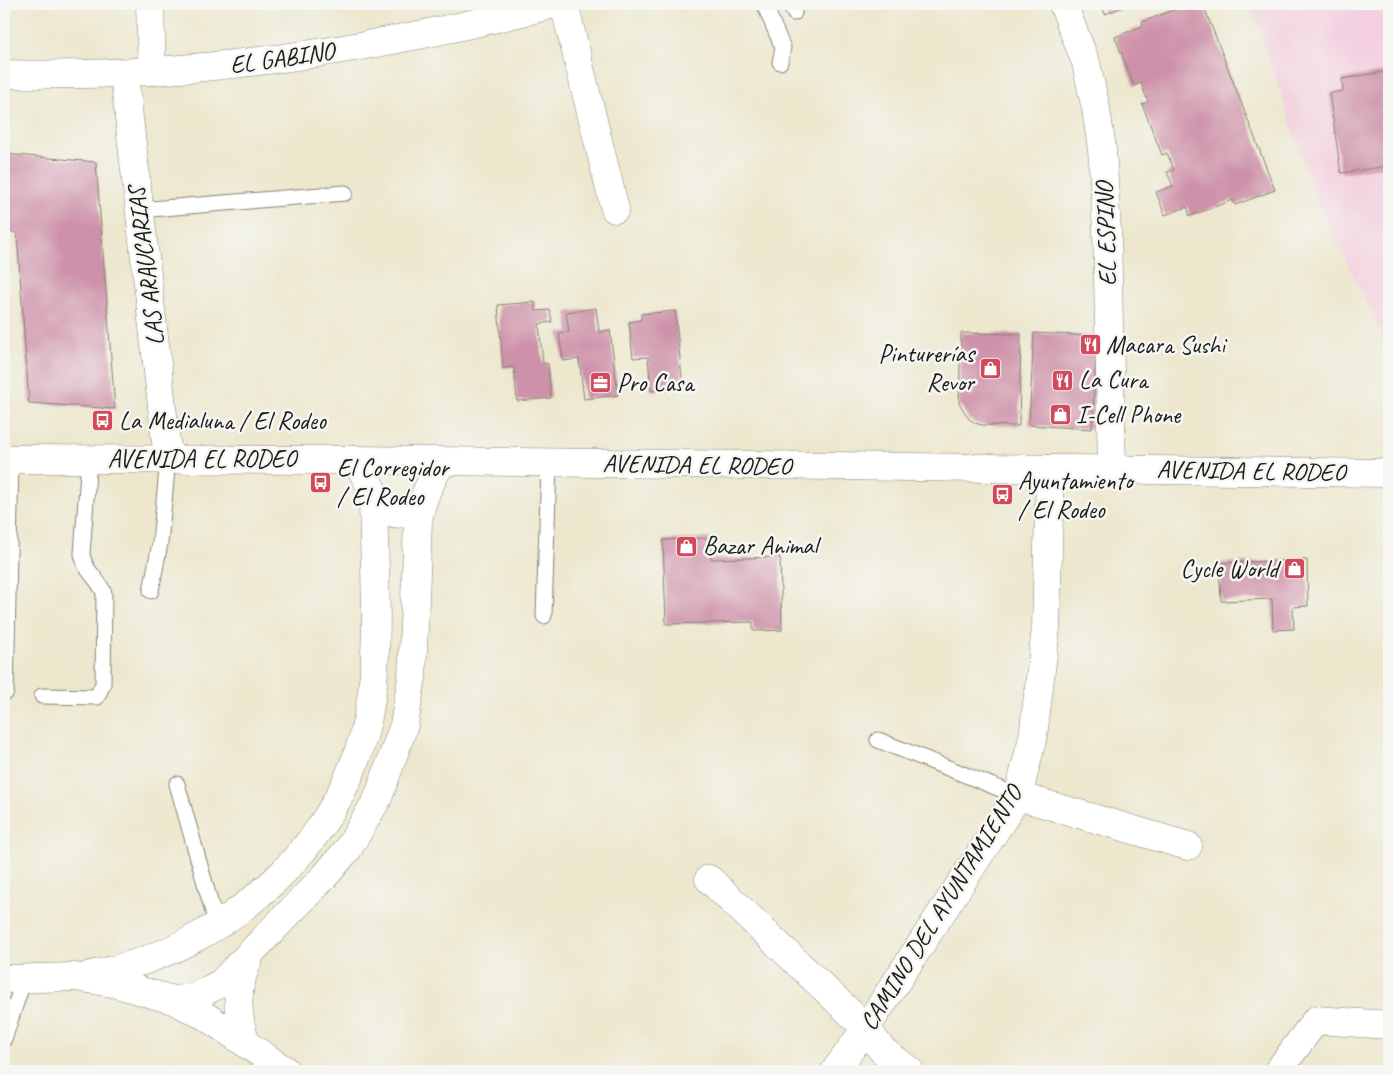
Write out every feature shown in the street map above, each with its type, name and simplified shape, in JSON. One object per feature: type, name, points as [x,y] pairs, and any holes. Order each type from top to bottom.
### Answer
[{"type":"street","points":[[150,4],[152,71]]},
{"type":"street","name":"EL GABINO","points":[[4,74],[124,74],[287,59],[448,29],[555,4]]},
{"type":"street","points":[[564,4],[615,209]]},
{"type":"street","name":"EL ESPINO","points":[[1063,4],[1088,73],[1102,149],[1107,231],[1112,470]]},
{"type":"street","name":"LAS ARAUCARIAS","points":[[124,74],[168,459]]},
{"type":"street","name":"AVENIDA EL RODEO","points":[[7,459],[356,460],[549,464],[1389,473]]},
{"type":"street","points":[[75,978],[110,971],[142,961],[181,945],[218,926],[265,889],[306,847],[342,795],[363,739],[371,700],[375,654],[373,499],[371,487],[356,460]]},
{"type":"street","points":[[173,1000],[193,998],[221,983],[348,849],[378,798],[404,725],[412,676],[417,549],[422,502],[427,486],[442,462]]},
{"type":"street","name":"CAMINO DEL AYUNTAMIENTO","points":[[835,1071],[866,1028],[1018,796],[1034,737],[1046,628],[1050,469]]},
{"type":"street","points":[[373,499],[387,512],[396,514],[406,513],[422,502]]},
{"type":"street","points":[[1018,796],[1188,846]]},
{"type":"street","points":[[709,879],[866,1028],[882,1050],[910,1071]]},
{"type":"street","points":[[246,1043],[241,1029],[237,1001],[242,975],[251,953]]},
{"type":"street","points":[[14,979],[75,978],[113,983],[173,1000],[207,1017],[286,1071]]},
{"type":"street","points":[[1278,1071],[1316,1020],[1389,1025]]},
{"type":"lane","points":[[764,4],[783,48],[780,62]]},
{"type":"lane","points":[[139,210],[345,192]]},
{"type":"lane","points":[[6,692],[7,459]]},
{"type":"lane","points":[[42,696],[97,697],[103,684],[104,593],[101,585],[85,568],[82,554],[89,459]]},
{"type":"lane","points":[[151,591],[160,543],[168,459]]},
{"type":"lane","points":[[544,616],[549,464]]},
{"type":"lane","points":[[878,740],[1018,796]]},
{"type":"lane","points":[[177,784],[218,926]]},
{"type":"lane","points":[[4,1038],[14,979]]},
{"type":"shaded area","points":[[1251,4],[1389,4],[1389,349],[1316,200]]},
{"type":"building","points":[[1101,4],[1131,4],[1105,14]]},
{"type":"building","points":[[1189,4],[1203,4],[1275,190],[1235,205],[1233,200],[1190,216],[1187,207],[1165,215],[1156,192],[1173,186],[1167,172],[1174,170],[1167,153],[1162,155],[1142,104],[1148,102],[1141,83],[1134,86],[1115,37],[1143,26],[1142,22]]},
{"type":"building","points":[[1389,71],[1389,166],[1341,173],[1329,93],[1343,91],[1342,79]]},
{"type":"building","points":[[4,154],[96,162],[115,409],[29,403],[17,233],[4,231]]},
{"type":"building","points":[[535,302],[536,311],[550,310],[552,322],[539,324],[543,363],[548,364],[551,398],[517,401],[514,367],[503,368],[498,305]]},
{"type":"building","points":[[596,308],[599,332],[610,330],[618,395],[584,399],[579,359],[563,361],[559,333],[569,332],[566,312]]},
{"type":"building","points":[[675,311],[683,387],[651,391],[648,357],[633,358],[629,322],[641,320],[641,314]]},
{"type":"building","name":"Pinturerías Revor","points":[[961,333],[1021,334],[1019,426],[982,425],[975,423],[969,419],[959,403]]},
{"type":"building","points":[[1034,333],[1097,336],[1092,429],[1029,425]]},
{"type":"building","points":[[711,538],[711,559],[780,557],[782,630],[753,631],[753,622],[666,624],[663,540]]},
{"type":"building","points":[[1307,560],[1308,606],[1293,607],[1294,629],[1273,630],[1272,599],[1221,601],[1219,563]]},
{"type":"place","name":"Macara Sushi","points":[[1090,345]]},
{"type":"place","name":"Pinturerías Revor","points":[[990,368]]},
{"type":"place","name":"La Cura","points":[[1063,380]]},
{"type":"place","name":"Pro Casa","points":[[601,383]]},
{"type":"place","name":"I-Cell Phone","points":[[1060,415]]},
{"type":"place","name":"La Medialuna / El Rodeo","points":[[103,421]]},
{"type":"place","name":"El Corregidor / El Rodeo","points":[[321,482]]},
{"type":"place","name":"Ayuntamiento / El Rodeo","points":[[1002,495]]},
{"type":"place","name":"Bazar Animal","points":[[687,546]]},
{"type":"place","name":"Cycle World","points":[[1294,569]]}]
